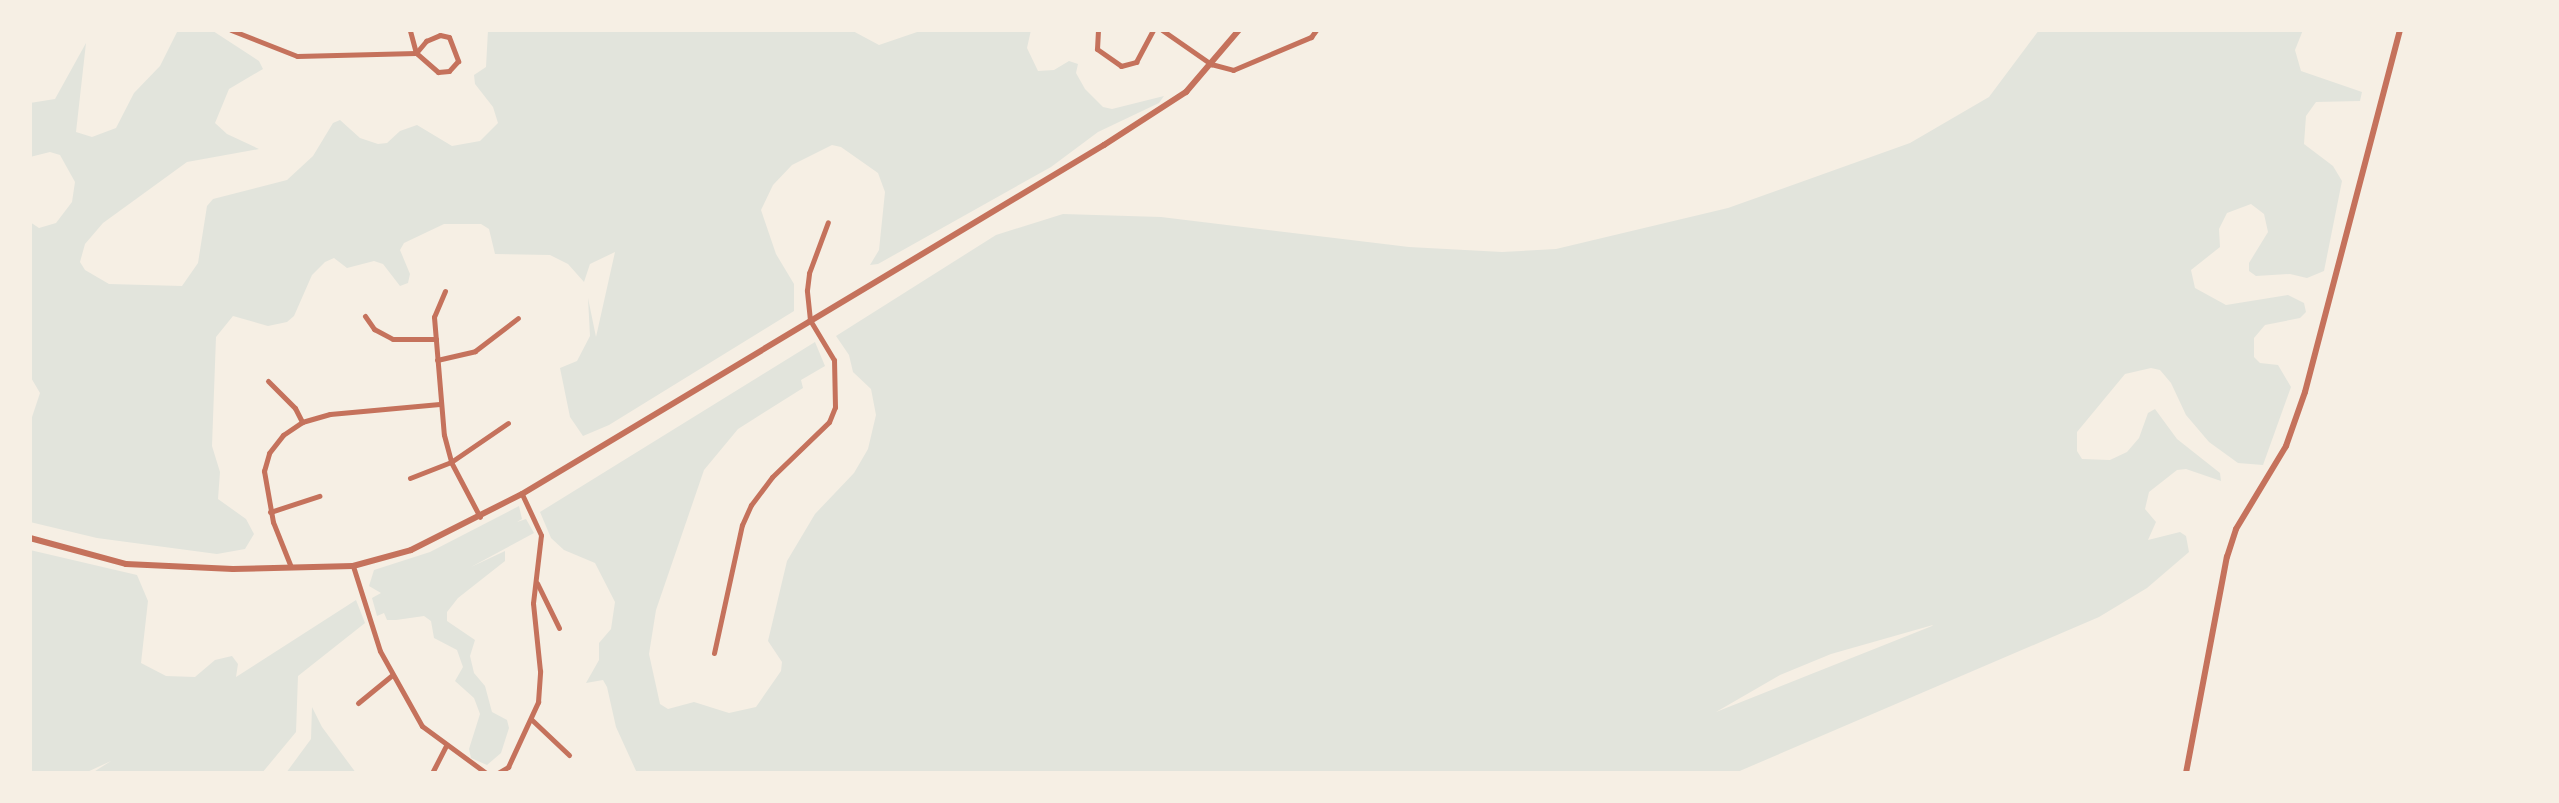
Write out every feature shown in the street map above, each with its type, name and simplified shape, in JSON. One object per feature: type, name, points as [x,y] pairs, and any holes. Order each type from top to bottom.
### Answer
[{"type":"street","points":[[232,30],[296,56],[416,53],[426,41],[440,35],[449,37],[458,61],[449,70],[438,72],[416,53],[410,30]]},
{"type":"street","points":[[1098,30],[1097,49],[1121,66],[1136,62],[1154,30]]},
{"type":"street","points":[[1162,30],[1211,64],[1233,70],[1311,37],[1316,30]]},
{"type":"street","points":[[30,538],[126,564],[292,570],[353,566],[410,550],[522,494],[1118,136],[1186,92],[1238,30]]},
{"type":"street","points":[[2186,773],[2226,556],[2246,512],[2286,446],[2305,392],[2400,30]]},
{"type":"street","points":[[714,653],[742,525],[772,477],[829,422],[835,407],[834,360],[810,320],[808,273],[828,222]]},
{"type":"street","points":[[444,292],[434,317],[440,404],[451,462],[480,516]]},
{"type":"street","points":[[365,316],[374,329],[393,339],[436,339]]},
{"type":"street","points":[[438,360],[475,351],[518,318]]},
{"type":"street","points":[[268,381],[296,408],[302,422]]},
{"type":"street","points":[[292,570],[270,512],[264,472],[269,452],[302,422],[330,414],[440,404]]},
{"type":"street","points":[[410,478],[451,462],[508,423]]},
{"type":"street","points":[[498,773],[508,768],[532,720],[540,672],[532,603],[541,534],[522,494]]},
{"type":"street","points":[[270,512],[319,496]]},
{"type":"street","points":[[353,566],[366,616],[391,676],[422,726],[486,773]]},
{"type":"street","points":[[535,580],[560,628]]},
{"type":"street","points":[[358,702],[391,676]]},
{"type":"street","points":[[532,720],[569,755]]},
{"type":"street","points":[[432,773],[446,746]]},
{"type":"shaded area","points":[[178,30],[213,31],[259,61],[263,69],[229,89],[215,123],[227,134],[259,149],[187,162],[103,223],[85,244],[80,262],[85,270],[109,284],[182,286],[198,263],[207,206],[213,199],[287,180],[313,156],[333,123],[340,120],[360,138],[378,144],[387,143],[400,131],[417,125],[452,146],[480,141],[498,123],[493,107],[475,84],[474,75],[486,67],[488,30],[851,30],[879,45],[923,30],[1031,30],[1027,48],[1038,71],[1054,70],[1069,61],[1078,64],[1076,73],[1085,89],[1103,107],[1112,109],[1164,96],[1159,103],[1098,132],[1051,167],[878,264],[870,265],[879,250],[885,192],[878,173],[832,145],[792,165],[773,185],[761,210],[776,254],[794,284],[794,311],[609,425],[583,436],[570,417],[560,368],[577,361],[590,336],[588,298],[596,337],[615,252],[590,264],[584,282],[568,264],[550,255],[495,254],[489,229],[481,224],[444,224],[404,243],[400,250],[410,274],[408,283],[400,286],[383,264],[374,261],[347,268],[334,258],[325,262],[312,275],[294,316],[287,322],[268,326],[233,316],[216,337],[212,446],[220,472],[218,499],[246,519],[254,534],[245,549],[217,554],[97,538],[30,522],[30,423],[40,393],[30,376],[30,222],[39,228],[56,223],[72,202],[75,182],[60,155],[50,152],[30,157],[30,103],[55,99],[86,43],[76,132],[92,137],[116,128],[134,93],[160,66]]},
{"type":"shaded area","points":[[2039,30],[2303,30],[2295,50],[2301,71],[2362,92],[2360,101],[2316,102],[2306,116],[2304,144],[2333,166],[2342,181],[2324,271],[2307,278],[2290,274],[2256,276],[2249,271],[2249,263],[2268,232],[2264,214],[2251,204],[2227,213],[2219,229],[2220,247],[2191,270],[2195,288],[2226,305],[2288,295],[2304,303],[2306,312],[2300,318],[2265,325],[2254,338],[2254,357],[2260,363],[2278,365],[2291,387],[2263,465],[2238,463],[2209,442],[2186,415],[2171,383],[2160,370],[2151,368],[2125,374],[2077,432],[2077,451],[2082,459],[2110,460],[2127,452],[2139,438],[2148,413],[2155,409],[2177,439],[2220,473],[2221,481],[2186,469],[2177,470],[2149,492],[2145,509],[2156,522],[2148,540],[2180,532],[2186,536],[2189,552],[2147,588],[2099,617],[1735,773],[637,773],[616,727],[607,687],[603,680],[586,683],[599,660],[599,643],[611,629],[615,602],[595,563],[564,550],[551,538],[540,512],[815,342],[825,366],[801,380],[803,388],[738,429],[704,470],[656,610],[649,654],[660,704],[668,709],[694,702],[729,713],[756,707],[781,671],[782,662],[768,641],[787,561],[815,514],[854,473],[868,449],[876,415],[871,389],[853,372],[849,355],[836,336],[996,235],[1063,214],[1161,217],[1409,247],[1502,252],[1556,249],[1728,208],[1910,143],[1989,97]],"holes":[[[1933,625],[1716,712],[1780,675],[1831,654]]]},
{"type":"shaded area","points":[[519,506],[522,519],[517,522],[526,519],[534,533],[471,567],[505,551],[505,561],[458,598],[447,612],[447,621],[475,640],[470,656],[474,673],[485,686],[492,712],[507,720],[509,728],[501,753],[487,765],[471,758],[469,749],[480,714],[474,698],[455,681],[463,667],[457,650],[434,638],[431,621],[424,616],[387,620],[384,613],[377,616],[372,598],[381,593],[369,586],[374,570],[430,552]]},
{"type":"shaded area","points":[[30,550],[137,575],[148,601],[141,663],[166,676],[195,677],[215,660],[232,656],[238,664],[236,677],[356,600],[365,623],[298,676],[296,732],[262,773],[92,773],[111,761],[85,773],[30,773]]},
{"type":"shaded area","points":[[312,707],[356,773],[286,773],[311,739]]}]
